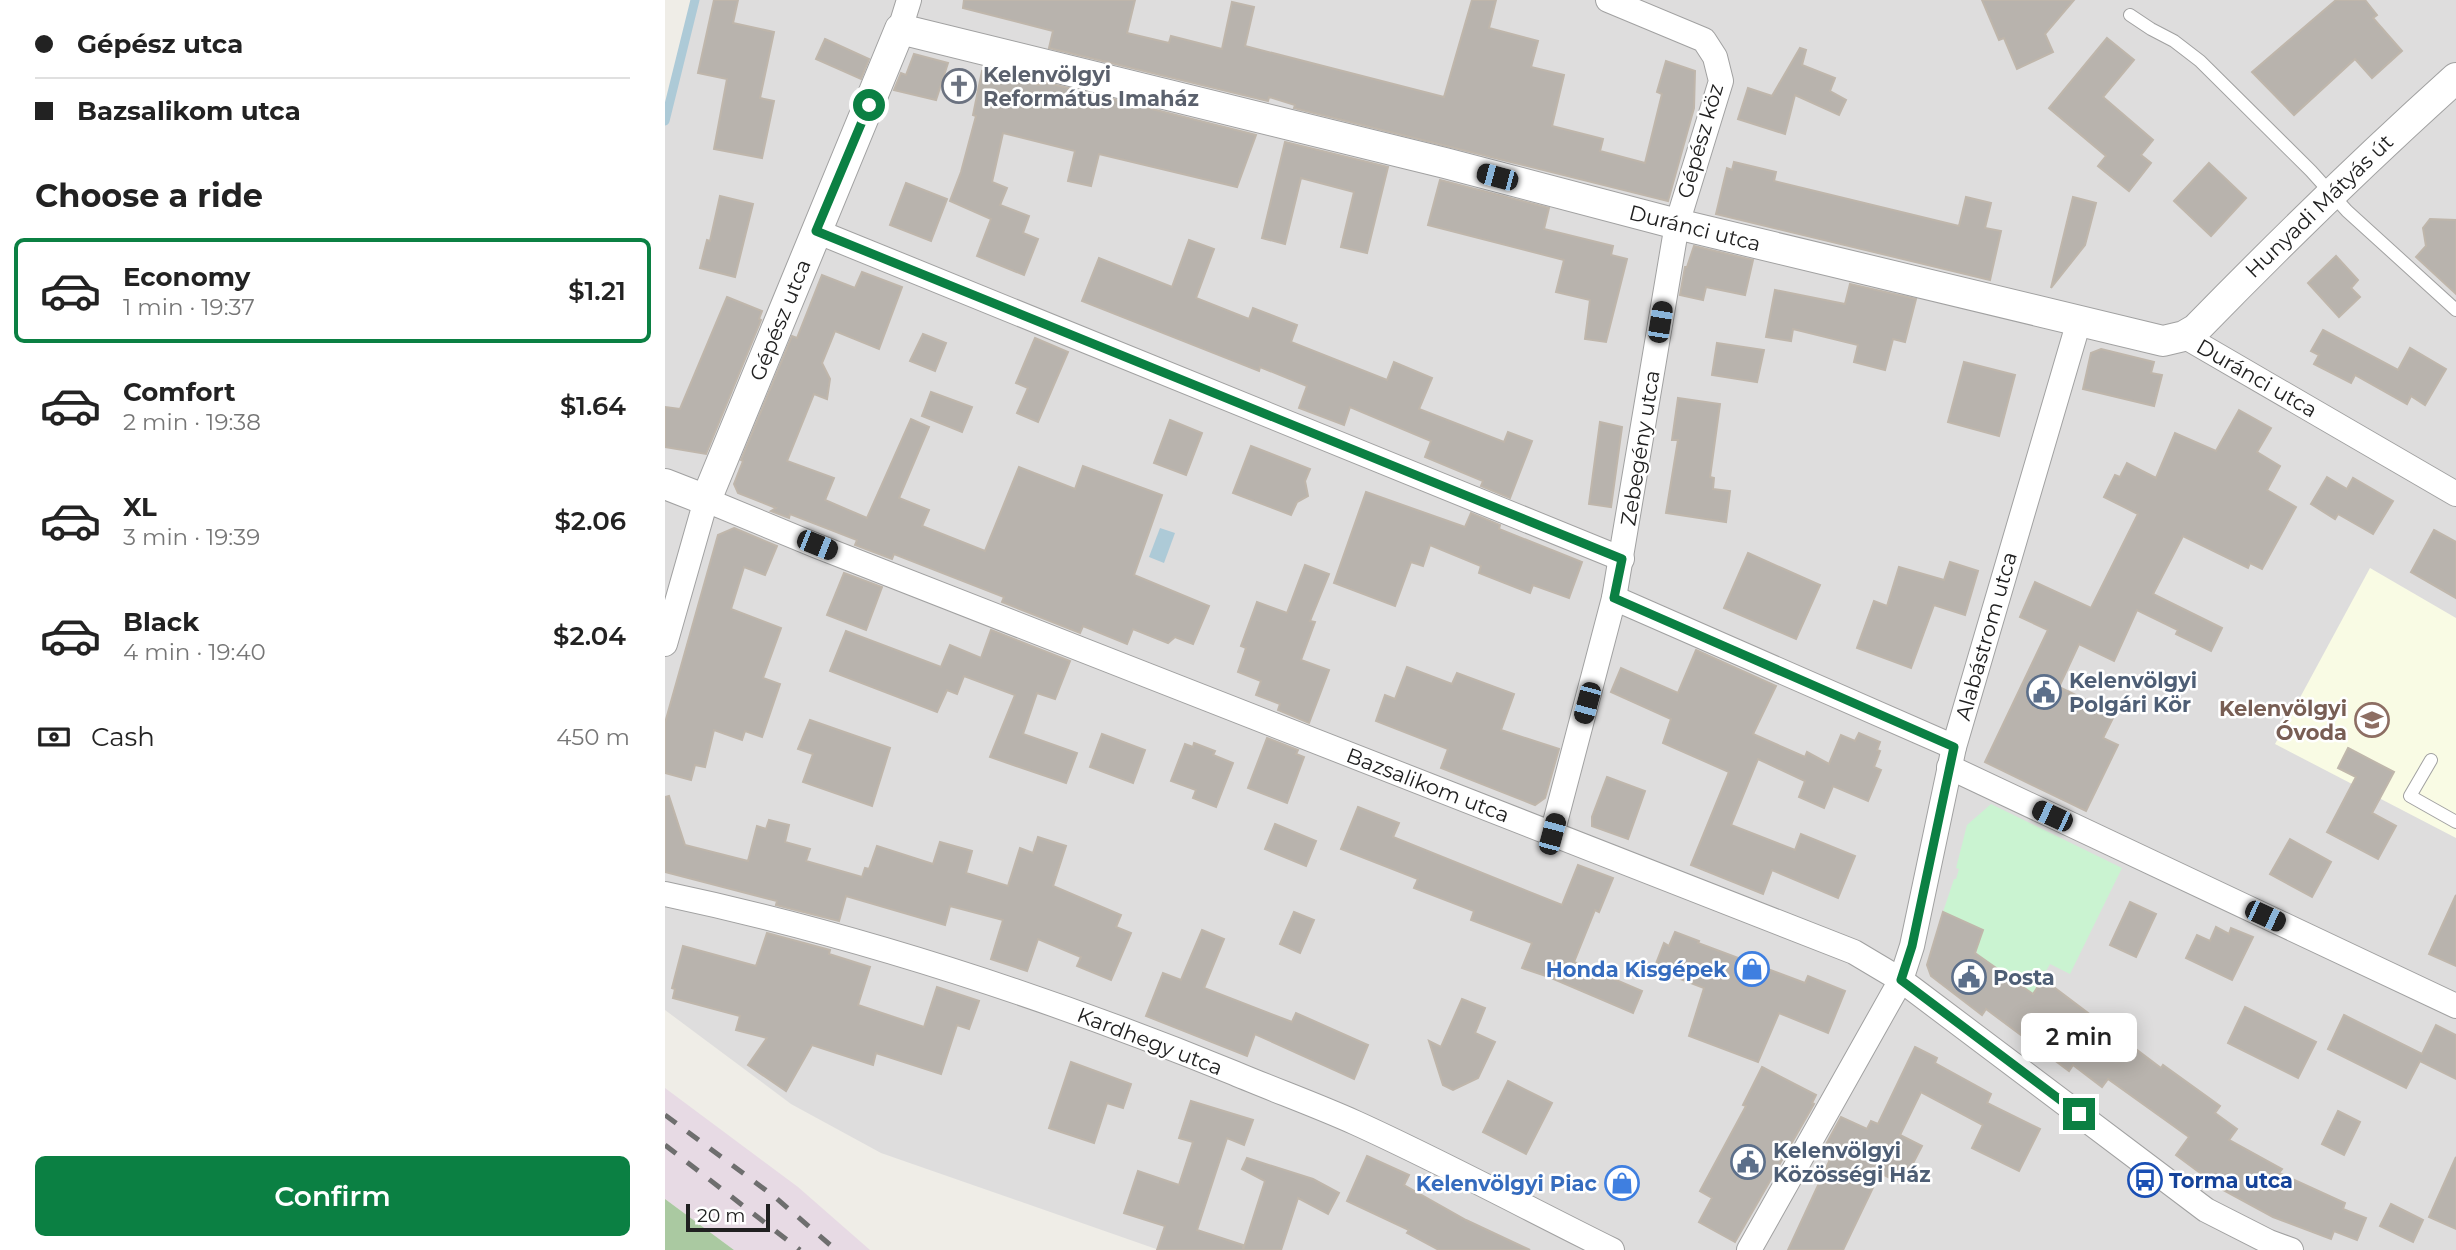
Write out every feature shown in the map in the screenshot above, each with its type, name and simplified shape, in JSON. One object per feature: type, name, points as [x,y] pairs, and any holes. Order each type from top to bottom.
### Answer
[{"type":"street","name":"Gépész utca","points":[[665,644],[706,500],[900,29],[909,0]]},
{"type":"street","name":"Gépész köz","points":[[1608,0],[1694,35],[1703,40],[1715,57],[1721,81],[1719,93],[1677,224]]},
{"type":"street","name":"Duránci utca","points":[[900,29],[1445,163],[1677,224],[2079,321],[2163,341],[2184,336],[2456,494]]},
{"type":"street","name":"Hunyadi Mátyás út","points":[[2184,336],[2196,329],[2332,193],[2456,78]]},
{"type":"street","name":"Zebegény utca","points":[[1552,834],[1622,559],[1677,224]]},
{"type":"street","points":[[816,231],[1622,559]]},
{"type":"street","name":"Alabástrom utca","points":[[1749,1250],[1901,980],[1912,946],[1951,757],[2079,321]]},
{"type":"street","name":"Bazsalikom utca","points":[[665,484],[1854,952],[1901,980],[2206,1210],[2275,1247]]},
{"type":"street","points":[[1614,598],[1951,757],[2456,1006]]},
{"type":"street","name":"Kardhegy utca","points":[[665,894],[755,913],[866,945],[1031,996],[1138,1034],[1356,1123],[1612,1250]]},
{"type":"lane","points":[[2130,15],[2174,41],[2200,61],[2347,211],[2456,310]]},
{"type":"lane","points":[[2431,760],[2410,796],[2456,822]]},
{"type":"shaded area","points":[[695,0],[2456,0],[2456,1250],[1159,1250],[881,1153],[791,1104],[665,1010],[665,121]]},
{"type":"shaded area","name":"Kelenvölgyi Óvoda","points":[[2370,568],[2456,618],[2456,838],[2275,744]]},
{"type":"shaded area","points":[[665,1088],[798,1187],[870,1250],[734,1250],[665,1199]]},
{"type":"green space","points":[[1991,804],[2122,868],[2070,974],[2050,964],[2033,994],[1978,955],[1976,950],[1982,930],[1943,912],[1959,869],[1956,868],[1967,825]]},
{"type":"green space","points":[[665,1199],[734,1250],[665,1250]]},
{"type":"water","points":[[1160,528],[1175,533],[1164,563],[1149,557]]},
{"type":"building","points":[[714,0],[738,0],[733,23],[774,32],[760,98],[774,101],[762,158],[714,149],[727,79],[698,73]]},
{"type":"building","points":[[964,0],[1135,0],[1127,33],[1169,43],[1171,36],[1222,49],[1232,2],[1254,7],[1245,46],[1444,97],[1472,0],[1496,0],[1489,28],[1538,41],[1531,67],[1564,75],[1552,126],[1603,139],[1600,151],[1645,163],[1662,94],[1657,92],[1666,61],[1695,71],[1694,108],[1668,201],[1294,108],[1295,105],[1269,97],[1268,101],[1049,48],[1053,31],[963,8]]},
{"type":"building","points":[[1982,0],[2074,0],[2045,34],[2053,52],[2017,69],[2004,38],[1999,40]]},
{"type":"building","points":[[2336,0],[2365,0],[2377,15],[2373,18],[2402,51],[2372,78],[2355,59],[2294,115],[2252,72]]},
{"type":"building","points":[[2107,38],[2134,60],[2103,97],[2153,140],[2141,155],[2151,163],[2129,191],[2098,166],[2106,156],[2049,108]]},
{"type":"building","points":[[825,39],[869,59],[861,79],[816,59]]},
{"type":"building","points":[[1800,48],[1806,50],[1802,65],[1835,78],[1830,91],[1846,100],[1839,115],[1795,95],[1785,134],[1738,119],[1748,88],[1772,96]]},
{"type":"building","points":[[914,54],[948,63],[936,100],[894,90],[901,73],[906,75]]},
{"type":"building","points":[[982,71],[1039,85],[1040,81],[1256,135],[1237,187],[1099,154],[1091,186],[1068,181],[1075,151],[1003,133],[992,182],[1007,188],[1000,205],[1029,216],[1023,233],[1038,239],[1024,275],[977,256],[991,219],[950,201],[976,116],[973,115]]},
{"type":"building","points":[[1285,142],[1388,167],[1367,253],[1341,247],[1354,192],[1301,178],[1285,244],[1262,238]]},
{"type":"building","points":[[1734,162],[1776,172],[1774,181],[1959,226],[1966,197],[1991,203],[1985,228],[2001,231],[1990,280],[1716,214],[1727,168],[1732,170]]},
{"type":"building","points":[[2209,163],[2246,198],[2211,236],[2174,201]]},
{"type":"building","points":[[1440,180],[1549,208],[1544,229],[1613,246],[1611,255],[1627,259],[1606,342],[1585,339],[1590,300],[1556,292],[1564,260],[1428,225]]},
{"type":"building","points":[[906,183],[947,199],[931,241],[890,225]]},
{"type":"building","points":[[720,196],[753,204],[735,277],[700,268],[707,240],[710,241]]},
{"type":"building","points":[[2073,197],[2096,203],[2085,245],[2051,288]]},
{"type":"building","points":[[2430,219],[2456,220],[2456,294],[2416,257],[2426,246],[2423,228]]},
{"type":"building","points":[[1189,240],[1214,249],[1196,298],[1249,319],[1253,308],[1297,325],[1291,342],[1387,380],[1394,362],[1432,378],[1419,409],[1504,442],[1508,432],[1532,441],[1510,498],[1481,486],[1483,481],[1425,457],[1431,441],[1350,407],[1344,425],[1299,408],[1307,386],[1260,367],[1259,371],[1082,301],[1099,258],[1172,287]]},
{"type":"building","points":[[1694,246],[1753,260],[1745,295],[1706,287],[1703,300],[1680,295],[1685,267]]},
{"type":"building","points":[[2336,256],[2358,280],[2351,288],[2360,297],[2339,317],[2308,283]]},
{"type":"building","points":[[862,272],[902,287],[879,349],[835,331],[822,363],[830,379],[827,399],[814,394],[787,461],[834,478],[825,500],[867,518],[911,419],[929,427],[899,498],[929,510],[922,526],[985,551],[1019,467],[1075,489],[1083,466],[1162,495],[1134,575],[1209,606],[1193,644],[1175,637],[1168,643],[1133,629],[1127,644],[1083,626],[1080,633],[1002,602],[1004,597],[894,554],[892,559],[855,545],[857,540],[790,514],[789,518],[771,511],[776,508],[738,493],[734,484],[743,461],[741,460],[792,336],[797,338],[822,275],[855,288]]},
{"type":"building","points":[[1850,284],[1916,299],[1905,342],[1893,339],[1885,370],[1854,362],[1858,345],[1793,329],[1791,341],[1766,337],[1775,290],[1845,304]]},
{"type":"building","points":[[727,297],[762,311],[761,320],[706,454],[665,447],[665,407],[680,409]]},
{"type":"building","points":[[2323,330],[2398,370],[2410,348],[2446,369],[2425,405],[2411,396],[2407,404],[2355,375],[2351,383],[2314,364],[2319,355],[2311,351]]},
{"type":"building","points":[[923,334],[946,343],[935,371],[910,361]]},
{"type":"building","points":[[1035,338],[1068,352],[1038,422],[1017,413],[1028,388],[1016,383]]},
{"type":"building","points":[[1717,343],[1764,350],[1757,382],[1712,375]]},
{"type":"building","points":[[2101,349],[2154,362],[2151,373],[2162,375],[2154,406],[2083,389],[2091,353]]},
{"type":"building","points":[[1964,362],[2015,375],[1999,436],[1948,422]]},
{"type":"building","points":[[931,392],[972,407],[962,432],[922,416]]},
{"type":"building","points":[[1678,398],[1720,404],[1710,477],[1714,478],[1713,489],[1730,491],[1726,522],[1666,513],[1678,440],[1672,440]]},
{"type":"building","points":[[2239,410],[2271,428],[2257,452],[2280,466],[2267,490],[2296,507],[2262,569],[2250,563],[2248,568],[2183,536],[2153,594],[2222,628],[2211,651],[2176,634],[2178,630],[2137,610],[2114,661],[2079,644],[2059,687],[2115,714],[2103,738],[2118,745],[2086,811],[1985,762],[2048,630],[2020,617],[2035,582],[2091,608],[2138,514],[2104,497],[2115,475],[2120,477],[2127,463],[2156,478],[2175,433],[2216,451]]},
{"type":"building","points":[[1170,420],[1202,433],[1186,475],[1154,463]]},
{"type":"building","points":[[1600,422],[1622,427],[1611,507],[1589,504]]},
{"type":"building","points":[[1251,446],[1310,469],[1305,481],[1308,496],[1297,502],[1291,515],[1233,493]]},
{"type":"building","points":[[2327,477],[2347,489],[2353,478],[2393,501],[2373,534],[2338,514],[2335,519],[2311,504]]},
{"type":"building","points":[[1366,492],[1465,527],[1471,513],[1500,525],[1499,529],[1582,562],[1569,598],[1533,585],[1530,593],[1479,573],[1481,566],[1430,545],[1423,566],[1411,562],[1395,606],[1334,583]]},
{"type":"building","points":[[734,528],[777,546],[765,575],[744,567],[731,609],[781,628],[763,678],[780,684],[762,737],[745,731],[742,740],[714,730],[705,767],[695,765],[691,780],[665,773],[665,723],[718,535]]},
{"type":"building","points":[[2434,530],[2456,542],[2456,598],[2411,572]]},
{"type":"building","points":[[1748,553],[1820,585],[1796,639],[1724,608]]},
{"type":"building","points":[[1950,562],[1978,571],[1965,615],[1934,605],[1911,668],[1857,648],[1874,601],[1887,606],[1899,567],[1944,580]]},
{"type":"building","points":[[1305,565],[1329,574],[1310,621],[1315,622],[1301,660],[1329,670],[1309,723],[1278,710],[1280,704],[1256,695],[1261,681],[1238,672],[1246,648],[1241,646],[1257,602],[1287,613]]},
{"type":"building","points":[[844,573],[882,587],[866,630],[827,615]]},
{"type":"building","points":[[991,630],[1070,661],[1055,699],[1037,693],[1023,734],[1077,753],[1066,783],[990,757],[1015,695],[964,676],[957,694],[947,690],[937,712],[830,671],[846,631],[941,667],[950,645],[981,658]]},
{"type":"building","points":[[1696,650],[1776,686],[1753,734],[1805,757],[1807,752],[1829,764],[1841,735],[1855,741],[1859,733],[1880,742],[1877,750],[1880,751],[1874,767],[1881,770],[1868,801],[1833,786],[1824,808],[1799,797],[1805,781],[1758,759],[1731,825],[1795,850],[1801,834],[1855,856],[1838,898],[1772,870],[1763,894],[1691,865],[1729,772],[1663,743],[1671,719],[1611,692],[1621,668],[1678,693]]},
{"type":"building","points":[[1407,667],[1452,684],[1457,673],[1514,694],[1501,730],[1559,749],[1545,798],[1535,805],[1441,768],[1448,749],[1376,721],[1385,695],[1395,699]]},
{"type":"building","points":[[810,720],[890,748],[872,806],[803,782],[813,754],[798,749]]},
{"type":"building","points":[[1102,734],[1145,750],[1133,783],[1090,767]]},
{"type":"building","points":[[1267,738],[1298,750],[1296,754],[1304,757],[1287,803],[1248,788]]},
{"type":"building","points":[[1194,743],[1215,751],[1213,755],[1233,763],[1216,807],[1193,798],[1196,790],[1171,781],[1185,744],[1193,747]]},
{"type":"building","points":[[2348,748],[2394,772],[2372,813],[2396,826],[2378,859],[2327,832],[2356,777],[2338,768]]},
{"type":"building","points":[[1607,777],[1645,791],[1628,839],[1592,826],[1592,817]]},
{"type":"building","points":[[669,796],[685,845],[748,861],[757,826],[766,829],[769,820],[789,825],[785,842],[810,849],[806,861],[862,877],[865,868],[869,869],[877,846],[933,864],[940,842],[972,851],[966,873],[1008,886],[1020,848],[1033,853],[1038,837],[1066,846],[1053,886],[1121,915],[1116,927],[1131,933],[1111,980],[1077,966],[1081,957],[1038,939],[1027,971],[991,959],[1003,920],[950,906],[945,925],[846,896],[839,921],[776,905],[777,901],[665,872],[665,797]]},
{"type":"building","points":[[1358,807],[1399,823],[1393,837],[1562,905],[1578,865],[1613,878],[1599,912],[1595,910],[1574,962],[1642,991],[1633,1013],[1522,968],[1532,943],[1471,920],[1474,911],[1414,888],[1418,879],[1341,849]]},
{"type":"building","points":[[1275,824],[1316,841],[1306,866],[1265,849]]},
{"type":"building","points":[[2290,839],[2331,862],[2312,897],[2270,874]]},
{"type":"building","points":[[2456,895],[2456,966],[2429,954]]},
{"type":"building","points":[[2130,902],[2156,914],[2136,957],[2110,945]]},
{"type":"building","points":[[1294,912],[1314,920],[1300,953],[1280,944]]},
{"type":"building","points":[[1943,912],[1983,930],[1975,953],[2033,994],[2043,979],[2161,1068],[2163,1065],[2220,1106],[2215,1113],[2237,1129],[2229,1140],[2282,1169],[2279,1173],[2345,1203],[2343,1209],[2366,1218],[2357,1240],[2334,1231],[2331,1239],[2273,1217],[2223,1190],[2176,1155],[2189,1137],[2108,1079],[2102,1087],[2073,1065],[2069,1071],[1986,1009],[1982,1015],[1931,976],[1927,965]]},
{"type":"building","points":[[2216,927],[2229,934],[2231,928],[2253,937],[2232,980],[2186,958],[2197,935],[2210,941]]},
{"type":"building","points":[[1202,930],[1224,939],[1204,988],[1292,1022],[1296,1013],[1368,1045],[1354,1079],[1255,1034],[1247,1056],[1146,1016],[1163,973],[1181,980]]},
{"type":"building","points":[[1675,932],[1805,983],[1808,976],[1845,991],[1828,1033],[1779,1013],[1758,1062],[1689,1036],[1704,988],[1654,969],[1664,943],[1669,946]]},
{"type":"building","points":[[767,933],[830,950],[829,954],[870,967],[858,1005],[924,1027],[937,987],[979,1001],[969,1029],[957,1025],[941,1074],[876,1053],[873,1065],[812,1045],[786,1091],[748,1065],[767,1038],[736,1030],[740,1016],[673,998],[675,989],[672,988],[683,946],[756,966]]},
{"type":"building","points":[[1462,999],[1485,1008],[1475,1033],[1495,1042],[1478,1078],[1453,1090],[1443,1085],[1429,1041],[1441,1047]]},
{"type":"building","points":[[2245,1007],[2316,1042],[2298,1078],[2228,1043]]},
{"type":"building","points":[[2344,1015],[2422,1054],[2436,1025],[2456,1035],[2456,1079],[2420,1061],[2406,1088],[2328,1049]]},
{"type":"building","points":[[1915,1047],[1937,1058],[1935,1063],[1991,1094],[1987,1103],[2040,1129],[2019,1171],[1972,1148],[1983,1125],[1921,1092],[1900,1135],[1922,1146],[1909,1171],[1902,1169],[1896,1181],[1880,1173],[1843,1250],[1788,1250],[1834,1151],[1825,1146],[1841,1117],[1867,1129],[1871,1121],[1878,1124]]},
{"type":"building","points":[[1071,1062],[1131,1084],[1123,1108],[1107,1103],[1094,1143],[1049,1128]]},
{"type":"building","name":"Kelenvölgyi Közösségi Ház","points":[[1762,1067],[1816,1095],[1812,1103],[1814,1104],[1735,1242],[1699,1222],[1712,1198],[1700,1191],[1746,1106],[1743,1105]]},
{"type":"building","points":[[1508,1081],[1552,1103],[1526,1154],[1483,1132]]},
{"type":"building","points":[[1191,1101],[1253,1120],[1244,1145],[1227,1138],[1197,1230],[1243,1245],[1243,1250],[1157,1250],[1165,1226],[1124,1213],[1138,1171],[1179,1185],[1193,1142],[1179,1138]]},
{"type":"building","points":[[2338,1111],[2360,1122],[2344,1155],[2322,1144]]},
{"type":"building","points":[[1367,1156],[1409,1175],[1404,1185],[1466,1220],[1530,1250],[1439,1250],[1407,1233],[1409,1230],[1347,1201]]},
{"type":"building","points":[[2456,1157],[2456,1229],[2429,1217]]},
{"type":"building","points":[[1247,1158],[1313,1179],[1339,1193],[1328,1214],[1298,1198],[1281,1250],[1243,1250],[1265,1181],[1242,1169]]},
{"type":"building","points":[[2391,1204],[2423,1220],[2413,1242],[2380,1226]]},
{"type":"waterway","points":[[665,121],[695,0]]},
{"type":"railway","points":[[665,1115],[775,1197],[836,1250]]},
{"type":"railway","points":[[665,1145],[800,1250]]},
{"type":"place","name":"Kelenvölgyi Református Imaház","points":[[959,86]]},
{"type":"place","name":"Kelenvölgyi Polgári Kör","points":[[2044,692]]},
{"type":"place","name":"Kelenvölgyi Óvoda","points":[[2372,720]]},
{"type":"place","name":"Honda Kisgépek","points":[[1752,969]]},
{"type":"place","name":"Posta","points":[[1969,977]]},
{"type":"place","name":"Kelenvölgyi Közösségi Ház","points":[[1748,1162]]},
{"type":"place","name":"Torma utca","points":[[2145,1180]]},
{"type":"place","name":"Kelenvölgyi Piac","points":[[1622,1183]]},
{"type":"route","points":[[869,105],[816,231],[1622,559],[1614,598],[1954,747],[1912,946],[1901,980],[2079,1114]]}]
